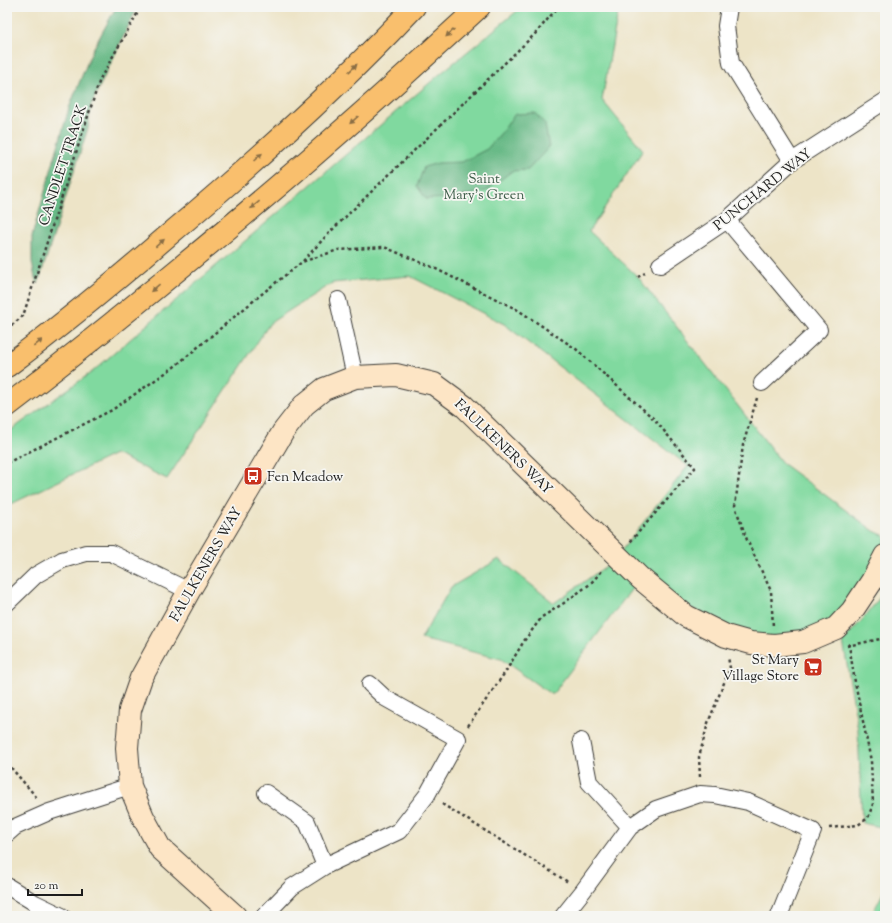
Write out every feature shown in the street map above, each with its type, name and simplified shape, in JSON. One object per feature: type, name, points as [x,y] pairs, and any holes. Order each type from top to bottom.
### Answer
[{"type":"highway","points":[[7,366],[117,279],[209,201],[311,110],[414,7]]},
{"type":"highway","points":[[7,406],[129,310],[226,230],[336,136],[479,7]]},
{"type":"street","points":[[729,7],[726,26],[731,63],[792,161]]},
{"type":"street","name":"PUNCHARD WAY","points":[[660,265],[727,220],[792,161],[885,101]]},
{"type":"street","points":[[727,220],[819,330],[762,383]]},
{"type":"street","points":[[338,300],[355,377]]},
{"type":"street","name":"FAULKENERS WAY","points":[[235,916],[160,848],[143,817],[130,786],[126,748],[130,710],[140,678],[189,591],[283,432],[304,406],[324,389],[355,377],[396,375],[434,384],[464,406],[640,578],[686,616],[726,636],[751,643],[774,645],[803,642],[836,628],[852,611],[872,581],[885,556]]},
{"type":"street","points":[[7,603],[36,575],[62,560],[86,553],[111,553],[189,591]]},
{"type":"street","points":[[264,916],[292,887],[325,866],[400,831],[428,795],[458,739],[385,698],[370,684]]},
{"type":"street","points":[[581,741],[589,782],[630,827]]},
{"type":"street","points":[[7,834],[15,827],[48,812],[130,786]]},
{"type":"street","points":[[266,793],[307,822],[325,866]]},
{"type":"street","points":[[563,916],[630,827],[656,808],[700,794],[715,794],[748,802],[813,831],[779,916]]},
{"type":"street","points":[[7,886],[35,903],[62,916]]},
{"type":"path","name":"CANDLET TRACK","points":[[7,329],[23,316],[100,79],[142,7]]},
{"type":"path","points":[[7,463],[112,410],[174,367],[302,262],[328,234],[536,33],[558,7]]},
{"type":"path","points":[[302,262],[338,250],[384,247],[432,267],[518,310],[576,349],[655,420],[695,468],[617,556],[590,584],[542,617],[524,641],[506,671],[458,739]]},
{"type":"path","points":[[762,383],[743,445],[735,506],[747,540],[771,591],[774,645]]},
{"type":"path","points":[[813,831],[858,825],[868,818],[873,804],[871,761],[848,645],[836,628]]},
{"type":"path","points":[[700,794],[699,757],[708,723],[730,668],[726,636]]},
{"type":"path","points":[[7,763],[48,812]]},
{"type":"path","points":[[428,795],[583,891]]},
{"type":"green space","points":[[117,7],[139,7],[136,10],[91,105],[88,128],[38,284],[35,278],[32,262],[32,236],[69,108],[92,51]]},
{"type":"green space","name":"Saint Mary's Green","points":[[522,7],[619,7],[602,100],[643,150],[589,231],[638,277],[783,464],[874,531],[885,536],[885,556],[836,628],[751,643],[640,578],[552,695],[501,659],[421,639],[451,587],[499,559],[554,603],[619,557],[617,556],[688,466],[504,324],[410,276],[332,283],[270,323],[167,479],[115,454],[7,506],[7,433],[92,372],[440,74]]},
{"type":"green space","points":[[535,113],[545,124],[549,147],[528,170],[512,171],[486,191],[454,198],[426,199],[417,186],[424,167],[438,163],[462,162],[487,149],[515,114]]},
{"type":"green space","points":[[885,591],[885,828],[862,823],[858,729],[843,641]]},
{"type":"green space","points":[[885,889],[885,916],[871,916]]},
{"type":"place","name":"Fen Meadow","points":[[253,476]]},
{"type":"place","name":"St Mary Village Store","points":[[813,667]]}]
